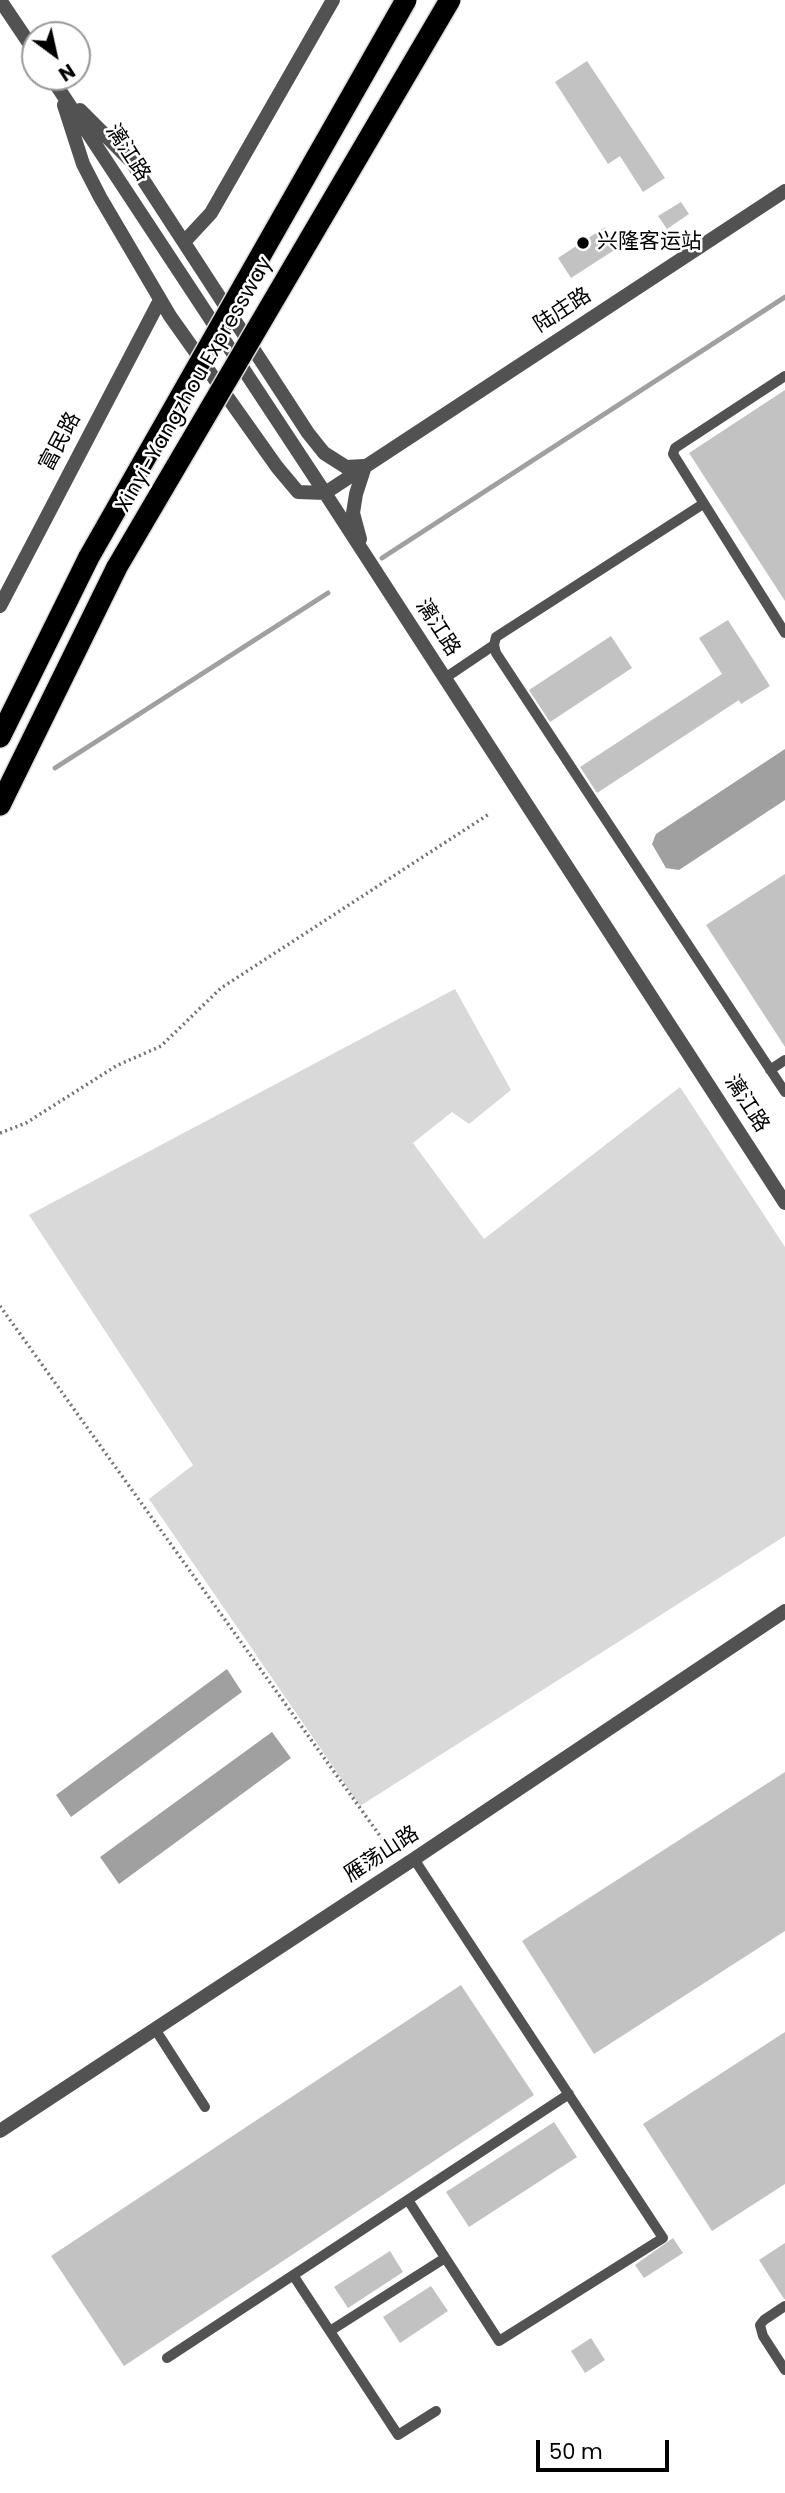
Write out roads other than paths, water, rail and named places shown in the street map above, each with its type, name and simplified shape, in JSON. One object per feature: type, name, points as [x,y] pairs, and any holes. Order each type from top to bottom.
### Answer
[{"type":"highway","name":"Xinyi-Yangzhou Expressway","points":[[0,737],[89,557],[406,0]]},
{"type":"highway","name":"Xinyi-Yangzhou Expressway","points":[[0,805],[117,567],[450,0]]},
{"type":"street","points":[[0,0],[21,31]]},
{"type":"street","points":[[185,241],[211,213],[333,0]]},
{"type":"street","points":[[58,91],[83,164],[160,300],[298,492],[325,493]]},
{"type":"street","name":"漓江路","points":[[61,91],[785,1203]]},
{"type":"street","points":[[64,91],[131,161],[307,433],[324,453],[346,467],[365,466],[353,513],[362,551]]},
{"type":"street","name":"陆庄路","points":[[325,493],[785,191]]},
{"type":"street","name":"富民路","points":[[0,606],[160,300]]},
{"type":"street","name":"雁荡山路","points":[[0,2130],[408,1863],[785,1611]]},
{"type":"lane","points":[[785,376],[675,448],[673,454],[785,633]]},
{"type":"lane","points":[[703,504],[496,637],[494,645],[496,653],[785,1092]]},
{"type":"lane","points":[[445,678],[494,645]]},
{"type":"lane","points":[[770,1070],[785,1060]]},
{"type":"lane","points":[[408,1863],[569,2094],[663,2238],[499,2341],[408,2200]]},
{"type":"lane","points":[[155,2029],[205,2107]]},
{"type":"lane","points":[[167,2358],[569,2094]]},
{"type":"lane","points":[[330,2331],[445,2258]]},
{"type":"lane","points":[[293,2275],[398,2435],[436,2411]]},
{"type":"lane","points":[[785,2306],[764,2319],[760,2325],[763,2336],[785,2370]]},
{"type":"waterway","points":[[382,558],[785,297]]},
{"type":"waterway","points":[[55,768],[328,593]]},
{"type":"place","name":"兴隆客运站","points":[[583,243]]}]
